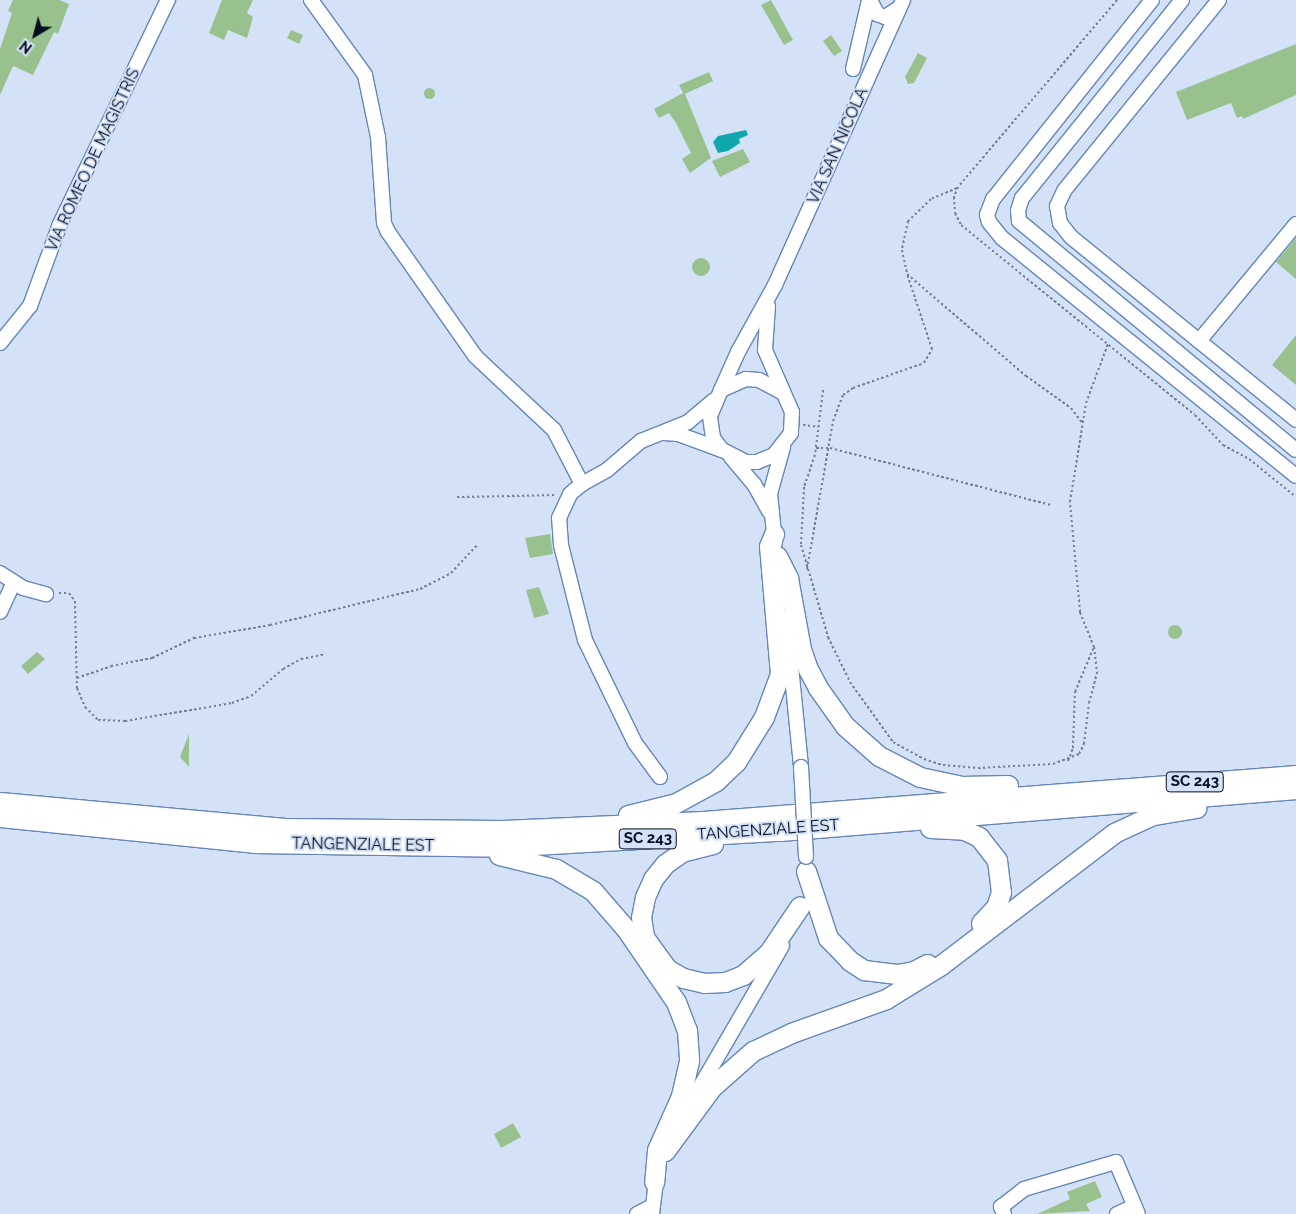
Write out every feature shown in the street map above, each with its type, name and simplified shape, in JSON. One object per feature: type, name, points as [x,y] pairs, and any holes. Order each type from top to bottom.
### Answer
[{"type":"highway","points":[[503,830],[543,820],[638,814],[654,810],[696,794],[716,781],[736,762],[764,717],[780,674],[769,546],[772,525]]},
{"type":"highway","points":[[777,556],[788,578],[808,669],[831,708],[862,743],[900,767],[938,782],[962,786],[1073,784],[1094,790]]},
{"type":"highway","name":"TANGENZIALE EST","points":[[0,802],[286,828],[503,830],[703,821],[1296,774]]},
{"type":"highway","name":"TANGENZIALE EST","points":[[0,817],[254,842],[409,847],[500,847],[780,831],[1296,789]]},
{"type":"highway","points":[[665,1151],[712,1087],[753,1051],[791,1033],[856,1012],[900,990],[941,965],[1114,833],[1160,814],[1296,795]]},
{"type":"highway","points":[[806,864],[828,938],[850,961],[864,970],[880,973],[914,972],[985,920],[996,907],[1001,892],[1001,876],[997,860],[979,837],[964,830],[945,827],[859,829],[840,825]]},
{"type":"highway","points":[[780,831],[768,836],[702,845],[682,852],[665,864],[653,879],[645,897],[641,917],[644,938],[667,969],[683,978],[704,983],[724,982],[743,975],[760,962],[800,906]]},
{"type":"highway","points":[[409,847],[422,851],[513,857],[556,869],[593,891],[626,929],[676,1002],[687,1030],[689,1047],[687,1077],[658,1150],[654,1182]]},
{"type":"street","name":"VIA ROMEO DE MAGISTRIS","points":[[0,343],[30,306],[60,224],[168,0]]},
{"type":"street","points":[[311,0],[365,76],[378,137],[384,222],[388,232],[475,356],[554,430],[582,484]]},
{"type":"street","name":"VIA SAN NICOLA","points":[[870,0],[877,14],[885,17],[894,14],[901,2]]},
{"type":"street","name":"VIA SAN NICOLA","points":[[853,69],[870,0]]},
{"type":"street","points":[[1152,0],[993,198],[987,215],[989,222],[1010,244],[1296,476]]},
{"type":"street","points":[[1182,0],[1022,198],[1018,210],[1019,221],[1296,450]]},
{"type":"street","points":[[1219,0],[1064,191],[1058,206],[1060,223],[1071,237],[1295,417]]},
{"type":"street","name":"VIA SAN NICOLA","points":[[794,423],[788,402],[780,391],[764,339],[767,310],[776,285],[901,2]]},
{"type":"street","points":[[1200,341],[1296,224]]},
{"type":"street","name":"VIA SAN NICOLA","points":[[772,525],[754,484],[726,453],[710,426],[717,395],[738,352],[776,285]]},
{"type":"street","name":"VIA SAN NICOLA","points":[[570,494],[582,484],[607,470],[653,434],[688,422],[717,395],[746,379],[759,380],[780,391]]},
{"type":"street","points":[[638,1214],[651,1210],[654,1182],[665,1151],[785,941],[800,906],[806,864],[797,706],[772,525],[772,483],[794,423]]},
{"type":"street","points":[[653,434],[678,434],[726,453],[756,462],[774,455],[784,446]]},
{"type":"street","points":[[570,494],[558,529],[583,632],[635,743],[660,777]]},
{"type":"street","points":[[0,573],[13,584],[37,594],[46,594]]},
{"type":"street","points":[[0,609],[13,584]]},
{"type":"street","points":[[1003,1211],[1024,1189],[1116,1162],[1136,1210],[1117,1214]]},
{"type":"path","points":[[807,570],[835,414],[843,396],[853,388],[924,363],[932,350],[907,274],[902,250],[908,221],[931,199],[958,187]]},
{"type":"path","points":[[907,274],[1026,376],[1070,408],[1083,424]]},
{"type":"path","points":[[823,390],[816,448],[804,487],[801,545],[828,637],[850,682],[881,728],[901,748],[930,761],[960,768],[1068,761],[1079,754],[1084,744],[1089,703],[1098,674],[1094,648],[1080,612],[1070,502],[1086,403],[1108,344]]},
{"type":"path","points":[[794,423],[819,427]]},
{"type":"path","points":[[816,448],[830,448],[1051,505]]},
{"type":"path","points":[[457,497],[570,494]]},
{"type":"path","points":[[77,678],[111,666],[152,658],[194,638],[270,625],[420,590],[451,573],[478,544]]},
{"type":"path","points":[[46,594],[64,592],[75,600],[77,678],[80,698],[90,714],[98,720],[125,721],[237,701],[251,696],[283,669],[301,659],[326,654]]},
{"type":"path","points":[[1068,761],[1073,748],[1075,692],[1094,648]]},
{"type":"shaded area","points":[[746,130],[748,135],[739,139],[740,143],[728,151],[718,153],[713,142],[718,136]]},
{"type":"building","points":[[13,0],[59,0],[69,4],[58,34],[54,32],[33,75],[13,66],[0,95],[0,49],[12,13],[8,11]]},
{"type":"building","points":[[222,0],[253,0],[247,13],[253,17],[247,38],[228,30],[224,40],[209,33]]},
{"type":"building","points":[[771,0],[793,40],[784,45],[761,5]]},
{"type":"building","points":[[291,30],[303,35],[299,44],[287,38]]},
{"type":"building","points":[[831,35],[842,51],[834,56],[823,41]]},
{"type":"building","points":[[1296,44],[1296,95],[1243,119],[1242,116],[1237,118],[1231,103],[1187,120],[1176,92]]},
{"type":"building","points":[[918,53],[927,58],[914,83],[908,84],[905,77]]},
{"type":"building","points":[[709,72],[713,81],[685,94],[711,158],[690,173],[682,159],[691,153],[676,123],[669,113],[659,118],[654,109],[683,93],[679,85]]},
{"type":"building","points":[[427,88],[431,88],[434,93],[433,97],[427,98],[424,95],[424,91]]},
{"type":"building","points":[[743,149],[750,162],[720,177],[712,161]]},
{"type":"building","points":[[1296,238],[1296,279],[1276,262]]},
{"type":"building","points":[[697,258],[705,258],[710,263],[708,274],[697,276],[692,271],[692,263]]},
{"type":"building","points":[[1296,335],[1296,385],[1272,365]]},
{"type":"building","points":[[550,534],[553,554],[530,558],[525,538]]},
{"type":"building","points":[[539,587],[549,614],[534,618],[526,590]]},
{"type":"building","points":[[1175,625],[1180,627],[1182,632],[1180,637],[1175,639],[1170,637],[1168,632],[1170,627]]},
{"type":"building","points":[[37,652],[45,659],[28,674],[21,666]]},
{"type":"building","points":[[189,734],[189,767],[180,757]]},
{"type":"building","points":[[513,1123],[521,1137],[501,1148],[494,1134]]},
{"type":"building","points":[[1095,1181],[1102,1197],[1086,1204],[1090,1211],[1037,1214],[1070,1199],[1067,1192]]}]
